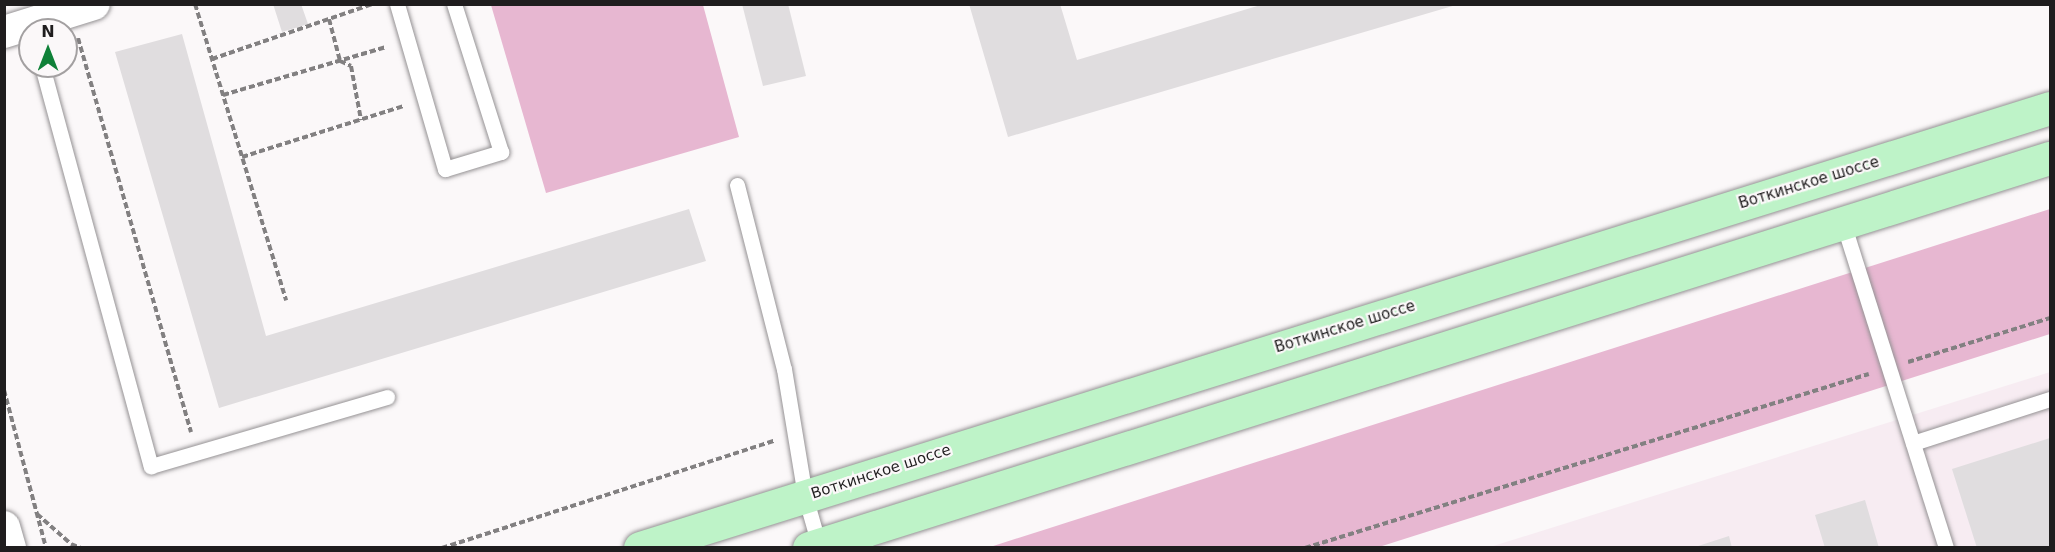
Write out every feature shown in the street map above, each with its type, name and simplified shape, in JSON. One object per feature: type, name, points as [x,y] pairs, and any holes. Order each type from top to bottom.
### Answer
[{"type":"main road","name":"Воткинское шоссе","points":[[640,548],[2050,108]]},
{"type":"main road","points":[[826,545],[2050,158]]},
{"type":"street","points":[[43,18],[82,8]]},
{"type":"street","points":[[4,527],[10,548]]},
{"type":"lane","points":[[397,4],[445,169],[501,152],[454,4]]},
{"type":"lane","points":[[45,78],[151,466],[387,397]]},
{"type":"lane","points":[[737,185],[784,369],[805,496],[826,545]]},
{"type":"lane","points":[[1843,223],[1946,548]]},
{"type":"lane","points":[[1913,443],[2050,399]]},
{"type":"path","points":[[195,4],[286,300]]},
{"type":"path","points":[[212,59],[373,4]]},
{"type":"path","points":[[82,8],[191,432],[202,429]]},
{"type":"path","points":[[329,19],[340,61]]},
{"type":"path","points":[[223,95],[408,41]]},
{"type":"path","points":[[340,61],[351,66],[361,120]]},
{"type":"path","points":[[242,157],[425,100]]},
{"type":"path","points":[[1305,548],[2050,318]]},
{"type":"path","points":[[4,390],[46,548]]},
{"type":"path","points":[[442,548],[795,435]]},
{"type":"path","points":[[35,512],[71,544],[81,548]]},
{"type":"shaded area","points":[[491,5],[703,5],[739,137],[546,193]]},
{"type":"shaded area","points":[[2050,209],[2050,334],[1379,547],[987,548]]},
{"type":"shaded area","points":[[2050,372],[2050,547],[1490,547]]},
{"type":"building","points":[[273,4],[301,4],[308,24],[282,32]]},
{"type":"building","points":[[742,4],[788,4],[806,76],[763,86]]},
{"type":"building","points":[[969,4],[1060,4],[1077,60],[1264,4],[1456,5],[1008,137]]},
{"type":"building","points":[[182,34],[266,336],[689,209],[706,261],[219,408],[115,52]]},
{"type":"building","points":[[2050,438],[2050,548],[1977,548],[1952,469]]},
{"type":"building","points":[[1865,500],[1879,548],[1825,548],[1815,515]]},
{"type":"building","points":[[1729,536],[1732,548],[1695,548],[1695,547]]}]
